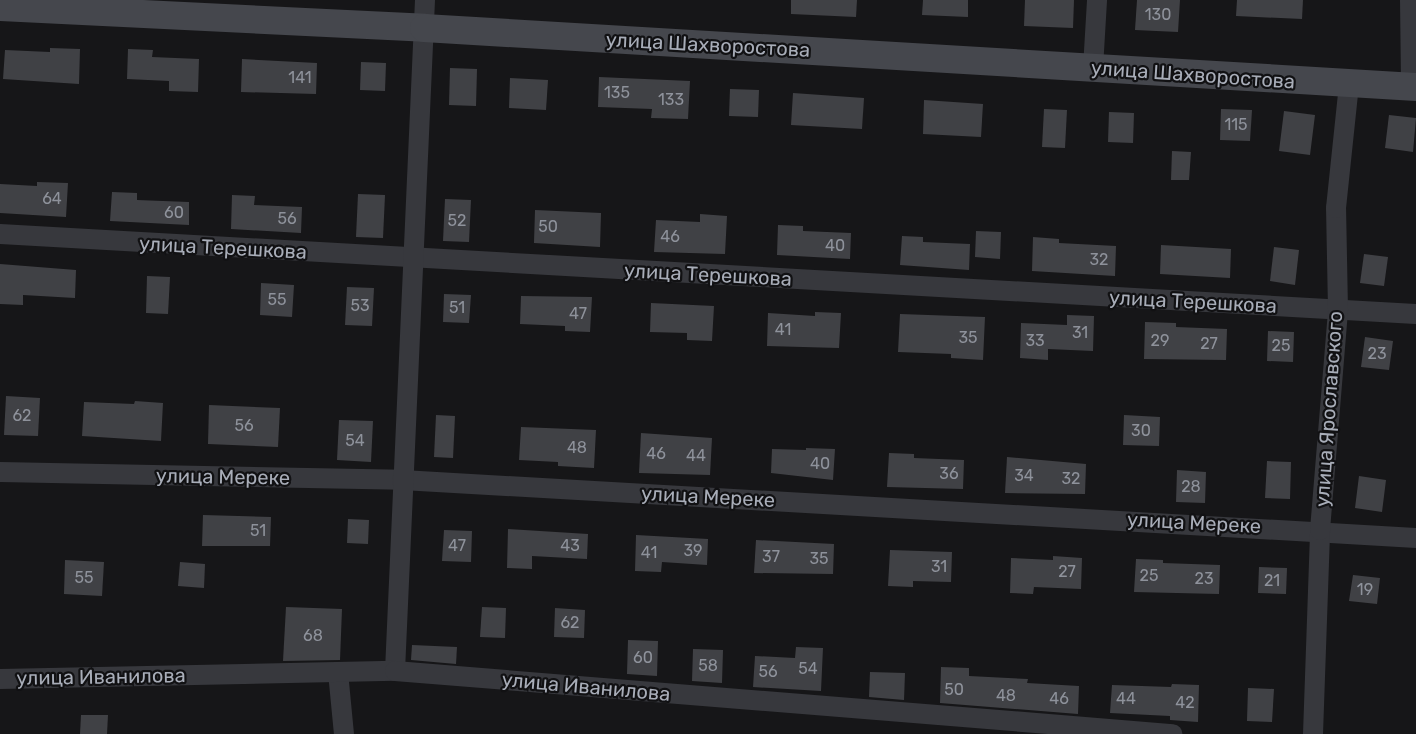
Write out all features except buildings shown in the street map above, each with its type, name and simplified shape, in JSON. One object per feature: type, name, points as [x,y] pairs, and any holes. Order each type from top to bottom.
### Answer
[{"type":"street","points":[[395,671],[425,0]]},
{"type":"street","points":[[1093,68],[1097,0]]},
{"type":"street","points":[[1410,0],[1414,87]]},
{"type":"street","name":"улица Шахворостова","points":[[0,7],[424,28],[1414,87]]},
{"type":"street","name":"улица Ярославского","points":[[1313,734],[1320,530],[1338,310],[1336,208],[1348,84]]},
{"type":"street","name":"улица Терешкова","points":[[0,234],[1416,314]]},
{"type":"street","name":"улица Мереке","points":[[0,472],[402,480],[1320,530],[1416,538]]},
{"type":"street","name":"улица Иванилова","points":[[0,679],[395,671],[1172,734]]},
{"type":"street","points":[[338,672],[344,734]]}]
